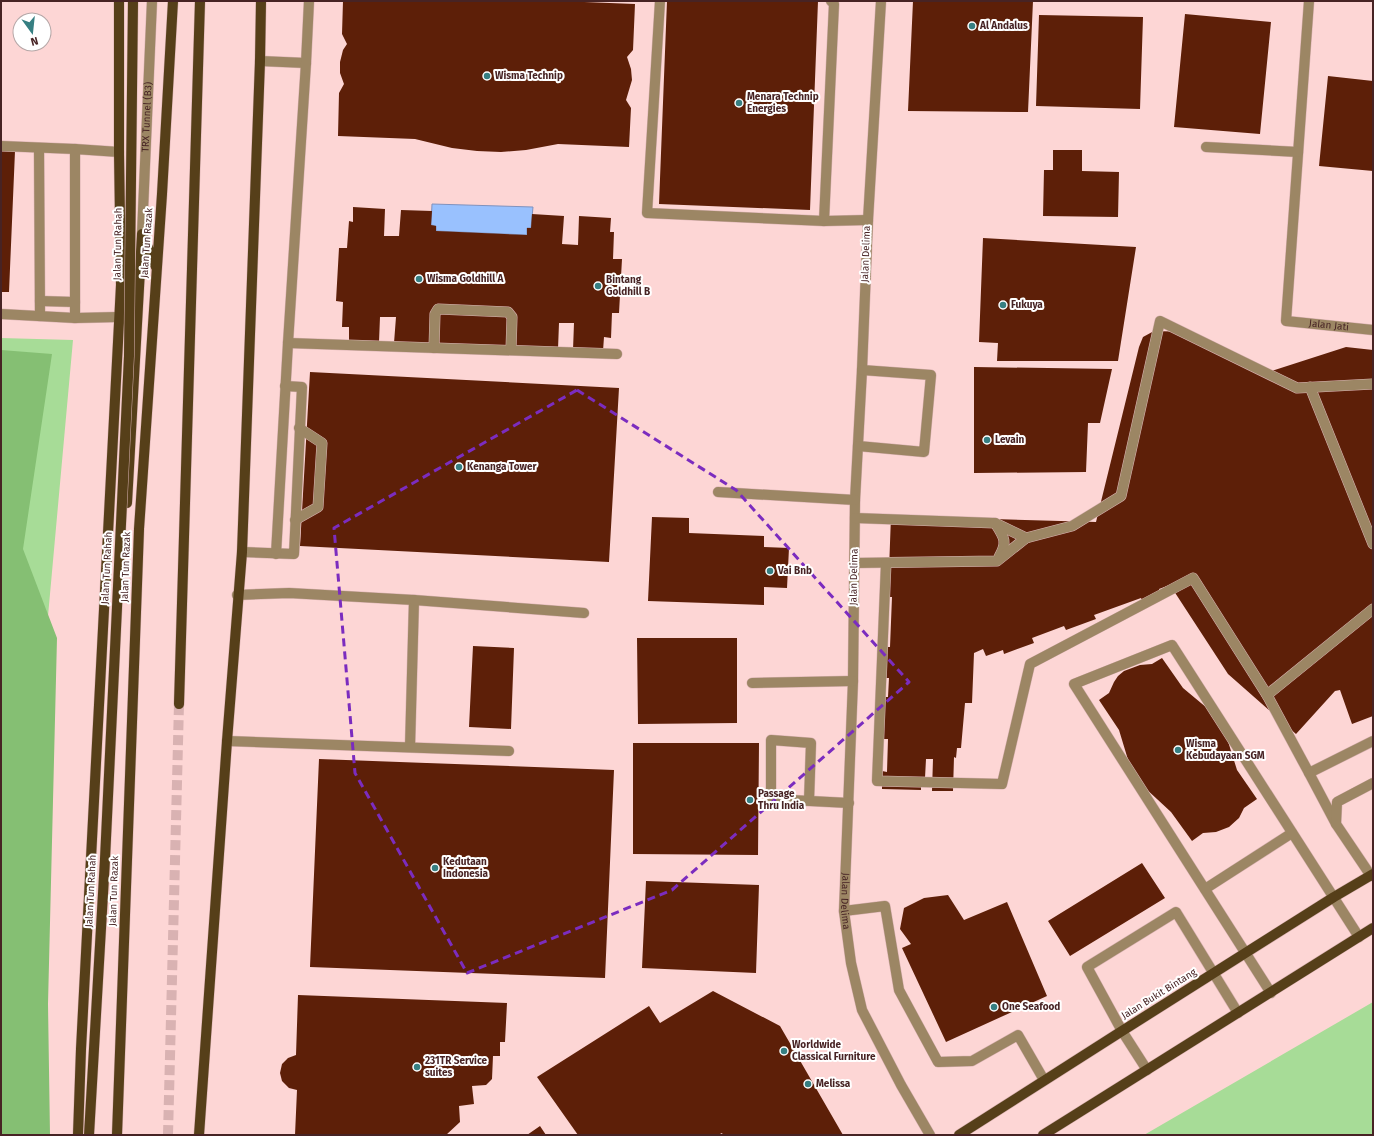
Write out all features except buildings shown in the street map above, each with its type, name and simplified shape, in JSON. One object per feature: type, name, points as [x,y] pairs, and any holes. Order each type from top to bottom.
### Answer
[{"type":"main road","points":[[78,1135],[81,1049],[121,285],[119,1]]},
{"type":"main road","name":"Jalan Tun Rahah","points":[[89,1135],[105,859],[129,356],[133,1]]},
{"type":"main road","name":"Jalan Tun Razak","points":[[117,1135],[139,529],[157,269],[173,1]]},
{"type":"main road","points":[[179,704],[200,1]]},
{"type":"main road","points":[[200,1135],[237,595],[242,552],[261,1]]},
{"type":"main road","points":[[142,234],[157,269]]},
{"type":"main road","points":[[107,548],[125,530],[142,234]]},
{"type":"main road","name":"Jalan Bukit Bintang","points":[[959,1135],[1334,897],[1372,875]]},
{"type":"main road","points":[[1043,1135],[1373,928]]},
{"type":"street","name":"TRX Tunnel (B3)","points":[[142,234],[152,1]]},
{"type":"street","points":[[276,554],[309,1]]},
{"type":"street","points":[[660,1],[647,213],[824,221],[868,220]]},
{"type":"street","points":[[824,221],[834,4],[831,1]]},
{"type":"street","name":"Jalan Delima","points":[[881,1],[868,220],[855,500],[853,682],[844,911],[851,964],[862,1010],[900,1085],[930,1135]]},
{"type":"street","points":[[1206,147],[1298,152],[1309,1]]},
{"type":"street","points":[[260,62],[306,63]]},
{"type":"street","points":[[1,146],[119,152]]},
{"type":"street","points":[[39,148],[40,316]]},
{"type":"street","points":[[75,149],[75,318]]},
{"type":"street","name":"Jalan Jati","points":[[1298,152],[1286,321],[1373,330]]},
{"type":"street","points":[[40,301],[75,302]]},
{"type":"street","points":[[434,348],[435,314],[438,309],[508,312],[512,317],[512,350]]},
{"type":"street","points":[[1,314],[75,318],[119,317]]},
{"type":"street","points":[[854,563],[997,561],[1026,538],[1072,526],[1121,496],[1160,321],[1296,388],[1373,384]]},
{"type":"street","points":[[288,343],[617,354]]},
{"type":"street","points":[[858,446],[924,452],[931,375],[862,370]]},
{"type":"street","points":[[242,552],[294,554],[302,387],[285,386]]},
{"type":"street","points":[[1310,387],[1373,544]]},
{"type":"street","points":[[295,520],[318,506],[322,442],[300,428]]},
{"type":"street","points":[[718,492],[855,500]]},
{"type":"street","points":[[855,518],[995,523],[1026,538]]},
{"type":"street","points":[[995,523],[1005,542],[1003,551],[997,561]]},
{"type":"street","points":[[886,563],[877,782],[1002,784],[1030,664],[1194,578],[1267,695],[1336,824],[1372,875]]},
{"type":"street","points":[[237,595],[289,593],[414,600],[584,613]]},
{"type":"street","points":[[410,748],[414,600]]},
{"type":"street","points":[[1267,695],[1373,609]]},
{"type":"street","points":[[1271,993],[1074,684],[1172,645],[1359,937]]},
{"type":"street","points":[[752,682],[853,682]]},
{"type":"street","points":[[809,801],[811,743],[770,740],[771,799],[809,801],[849,803]]},
{"type":"street","points":[[227,741],[509,751]]},
{"type":"street","points":[[1309,773],[1373,741]]},
{"type":"street","points":[[1336,824],[1337,802],[1373,783]]},
{"type":"street","points":[[1205,889],[1292,833]]},
{"type":"street","points":[[844,911],[885,906],[899,990],[938,1062],[972,1061],[1018,1035],[1044,1080]]},
{"type":"street","points":[[1147,1070],[1122,1031],[1087,967],[1176,912],[1238,1013]]},
{"type":"highlighted area","points":[[577,390],[736,490],[909,682],[672,890],[467,973],[355,773],[334,528]]},
{"type":"green space","points":[[1,338],[73,340],[1,1135]]},
{"type":"green space","points":[[1,350],[52,354],[23,549],[57,638],[48,1004],[50,1135],[1,1135]]},
{"type":"green space","points":[[1373,1002],[1373,1135],[1144,1135]]},
{"type":"water","points":[[432,204],[533,207],[531,228],[527,228],[527,235],[436,231],[436,226],[431,225]]},
{"type":"tunnel","points":[[168,1135],[179,704]]},
{"type":"place","name":"Al Andalus","points":[[972,26]]},
{"type":"place","name":"Wisma Technip","points":[[487,76]]},
{"type":"place","name":"Menara Technip Energies","points":[[739,103]]},
{"type":"place","name":"Wisma Goldhill A","points":[[419,279]]},
{"type":"place","name":"Bintang Goldhill B","points":[[598,286]]},
{"type":"place","name":"Fukuya","points":[[1003,305]]},
{"type":"place","name":"Levain","points":[[987,440]]},
{"type":"place","name":"Kenanga Tower","points":[[459,467]]},
{"type":"place","name":"Vai Bnb","points":[[770,571]]},
{"type":"place","name":"Wisma Kebudayaan SGM","points":[[1178,750]]},
{"type":"place","name":"Passage Thru India","points":[[750,800]]},
{"type":"place","name":"Kedutaan Indonesia","points":[[435,868]]},
{"type":"place","name":"One Seafood","points":[[994,1007]]},
{"type":"place","name":"Worldwide Classical Furniture","points":[[784,1051]]},
{"type":"place","name":"231TR Service suites","points":[[417,1067]]},
{"type":"place","name":"Melissa","points":[[808,1084]]}]
